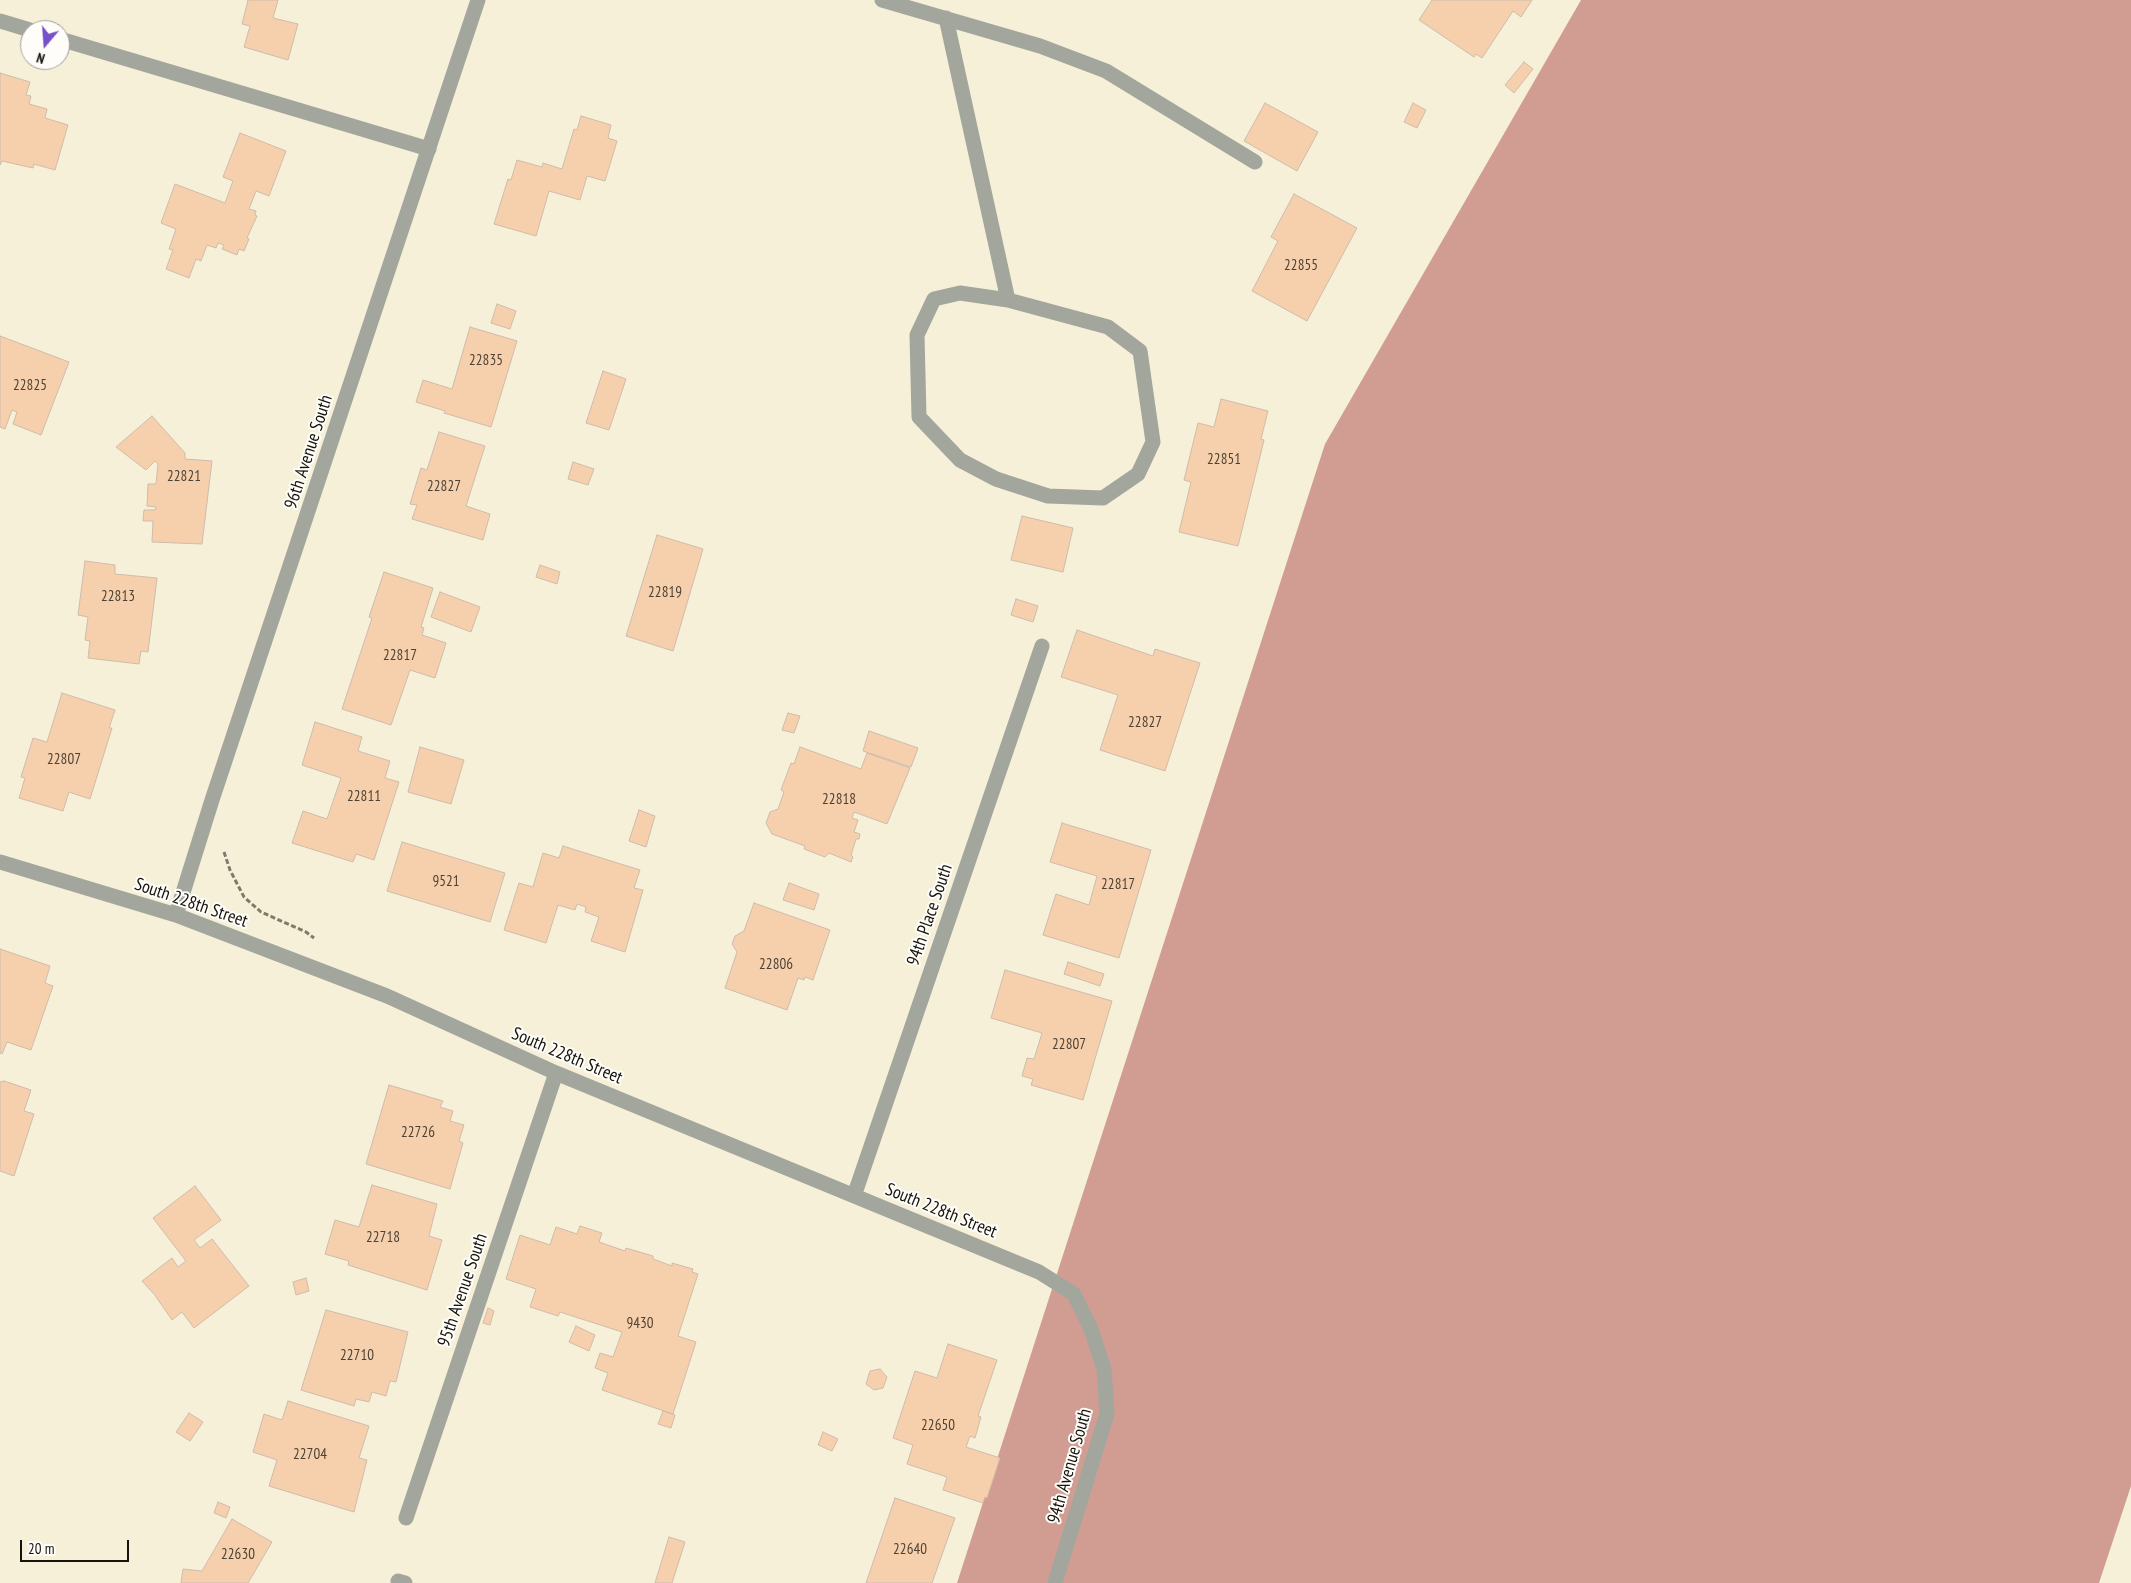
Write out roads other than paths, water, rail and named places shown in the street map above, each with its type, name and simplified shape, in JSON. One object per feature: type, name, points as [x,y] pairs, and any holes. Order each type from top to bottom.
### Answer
[{"type":"street","name":"96th Avenue South","points":[[176,915],[212,800],[478,0]]},
{"type":"street","points":[[882,0],[1040,46],[1106,71],[1255,162]]},
{"type":"street","points":[[946,18],[1008,300]]},
{"type":"street","points":[[0,21],[20,27]]},
{"type":"street","points":[[70,42],[429,149]]},
{"type":"street","points":[[960,293],[1008,300],[1108,327],[1140,351],[1153,442],[1138,474],[1103,498],[1048,496],[996,479],[960,460],[919,417],[917,335],[934,299],[960,293]]},
{"type":"street","name":"94th Place South","points":[[854,1196],[1042,646]]},
{"type":"street","name":"South 228th Street","points":[[0,862],[176,915],[387,996],[556,1073],[1039,1272],[1074,1294],[1092,1328]]},
{"type":"street","name":"95th Avenue South","points":[[406,1518],[556,1073]]},
{"type":"street","name":"94th Avenue South","points":[[1055,1583],[1106,1414],[1104,1369],[1092,1328]]}]
